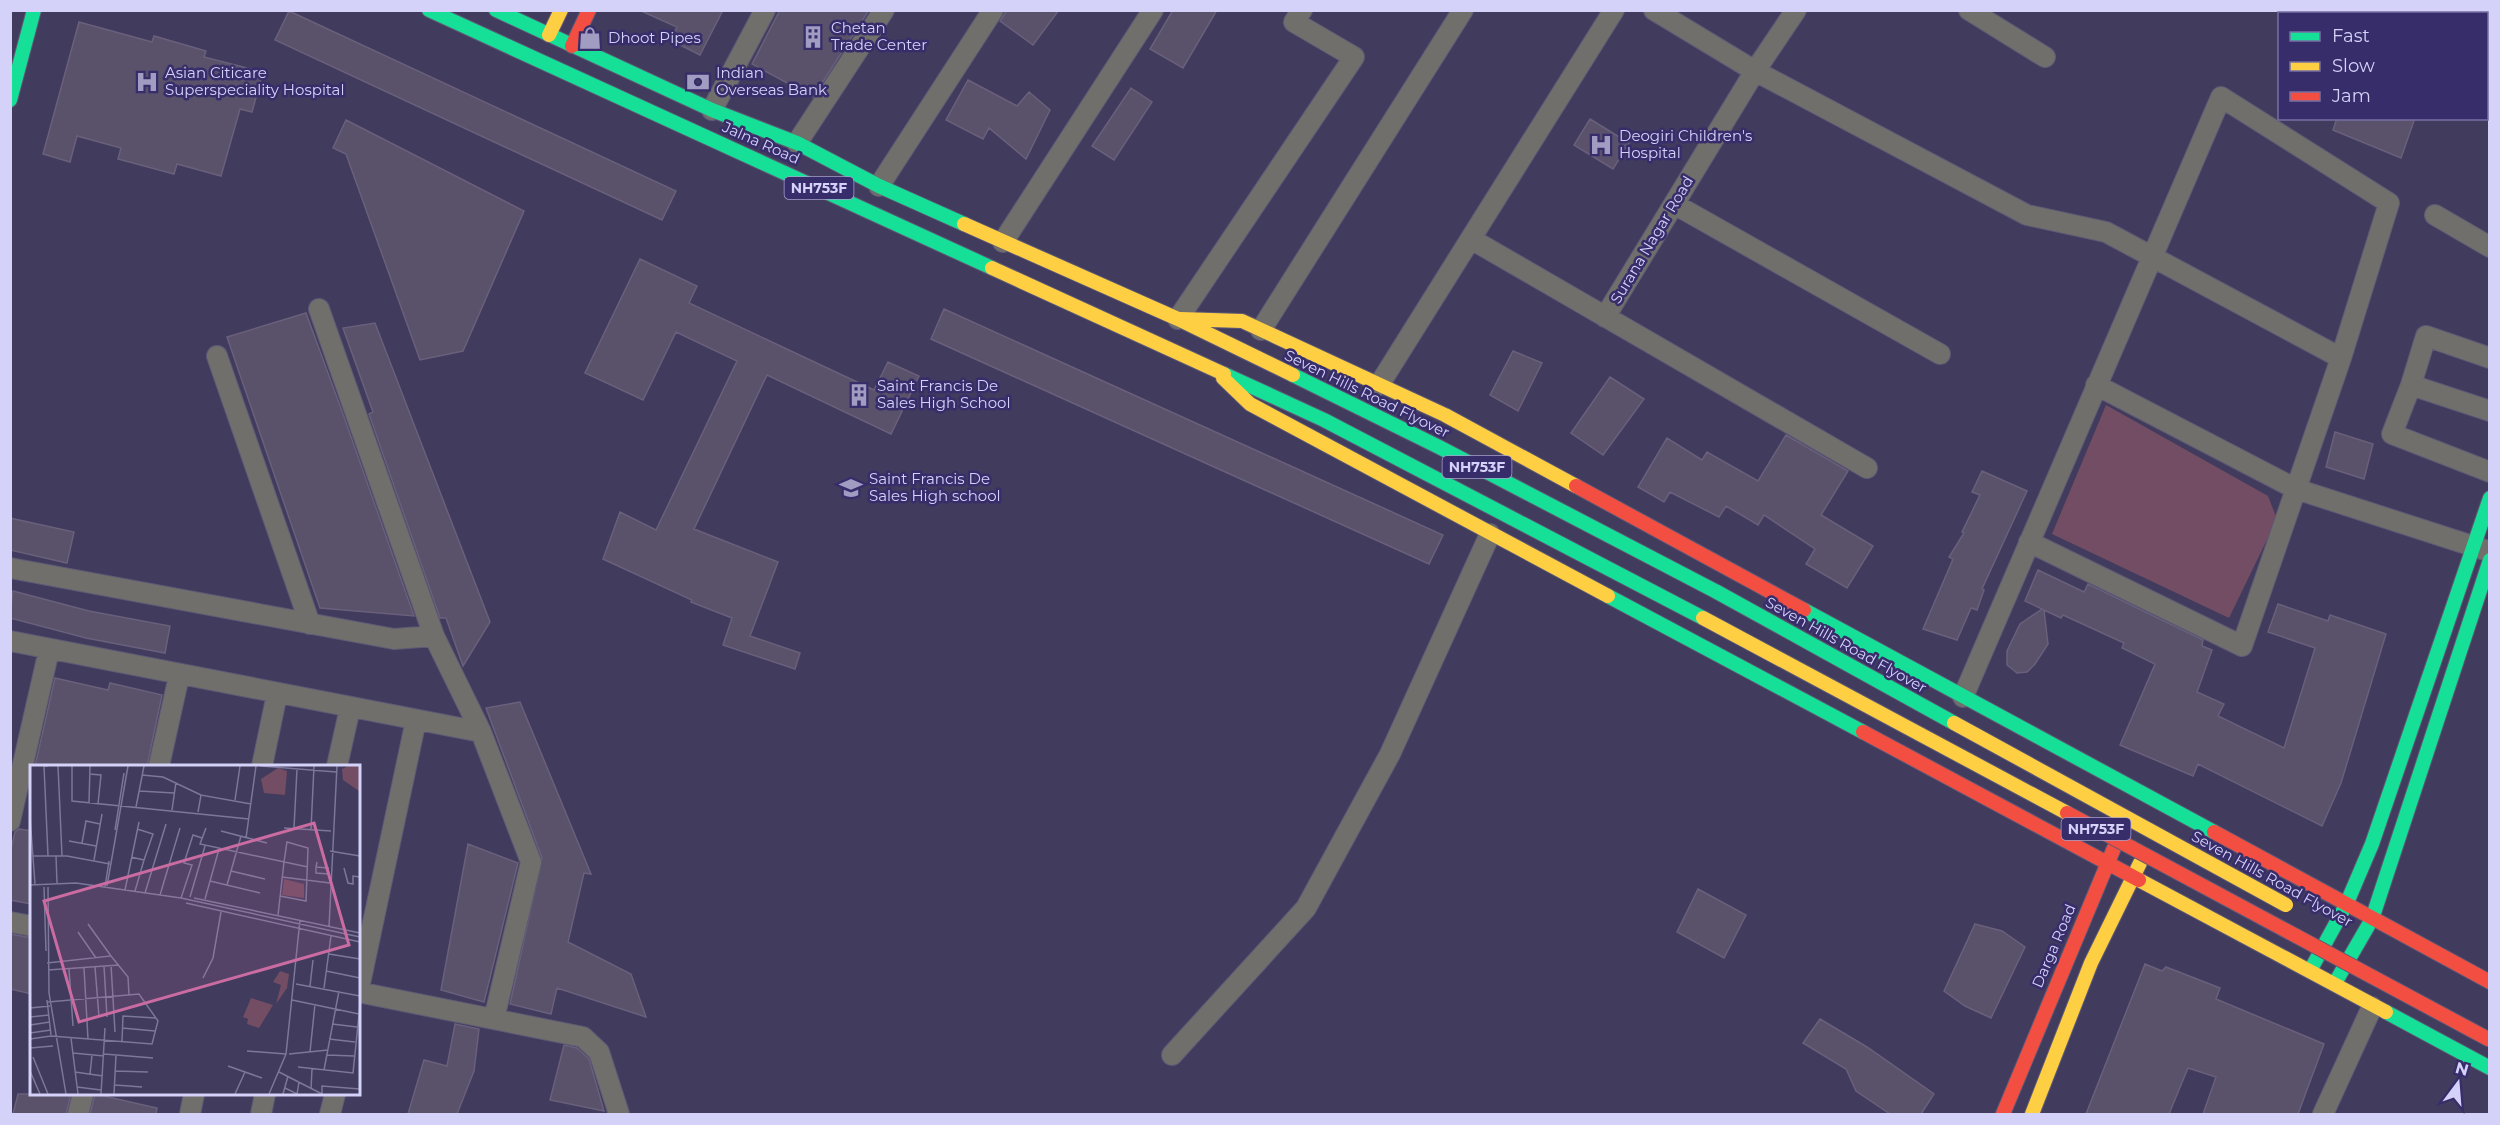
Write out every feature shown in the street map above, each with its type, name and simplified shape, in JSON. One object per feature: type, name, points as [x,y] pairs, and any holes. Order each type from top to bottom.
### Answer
[{"type":"main road","points":[[10,100],[34,10]]},
{"type":"main road","name":"Jalna Road","points":[[429,10],[1210,366]]},
{"type":"main road","name":"Jalna Road","points":[[496,10],[712,110],[797,143],[879,186],[1178,319]]},
{"type":"main road","points":[[549,35],[561,10]]},
{"type":"main road","points":[[572,46],[589,10]]},
{"type":"main road","points":[[1178,319],[1242,321],[1445,416],[2490,982]]},
{"type":"main road","name":"Seven Hills Road Flyover","points":[[1178,319],[1439,447],[1717,592],[2302,914]]},
{"type":"main road","points":[[1210,366],[1250,404],[2132,879],[2490,1068]]},
{"type":"main road","name":"NH753F","points":[[1210,366],[1344,430],[1703,618],[2490,1040]]},
{"type":"main road","points":[[2308,973],[2346,905],[2372,844],[2481,549],[2490,498]]},
{"type":"main road","points":[[2334,986],[2372,918],[2490,560]]},
{"type":"main road","name":"Darga Road","points":[[2003,1114],[2106,865],[2140,793]]},
{"type":"main road","points":[[2032,1114],[2091,963],[2167,807]]},
{"type":"main road","name":"Seven Hills Road Flyover","points":[[2322,925],[2375,954]]},
{"type":"street","points":[[712,110],[765,10]]},
{"type":"street","points":[[797,143],[884,10]]},
{"type":"street","points":[[879,186],[993,10]]},
{"type":"street","points":[[1003,242],[1152,10]]},
{"type":"street","points":[[1178,319],[1354,57],[1294,22],[1302,10]]},
{"type":"street","points":[[1261,330],[1463,10]]},
{"type":"street","points":[[1380,385],[1614,10]]},
{"type":"street","points":[[1654,10],[1755,71],[2027,214],[2106,232],[2341,358]]},
{"type":"street","name":"Surana Nagar Road","points":[[1605,317],[1755,71],[1796,10]]},
{"type":"street","points":[[1969,10],[2045,57]]},
{"type":"street","points":[[1963,697],[2221,97],[2389,203],[2341,358],[2241,646],[2030,542]]},
{"type":"street","points":[[1674,204],[1940,354]]},
{"type":"street","points":[[2435,215],[2490,247]]},
{"type":"street","points":[[1470,239],[1867,468]]},
{"type":"street","points":[[319,309],[434,636],[481,732],[531,862],[494,1019]]},
{"type":"street","points":[[2490,358],[2426,336],[2411,385],[2392,434],[2490,472]]},
{"type":"street","points":[[217,356],[310,624]]},
{"type":"street","points":[[2096,385],[2296,489],[2481,549]]},
{"type":"street","points":[[2411,385],[2490,411]]},
{"type":"street","points":[[1172,1055],[1306,908],[1390,754],[1490,534]]},
{"type":"street","points":[[10,568],[394,639],[434,636]]},
{"type":"street","points":[[10,641],[179,676],[481,732]]},
{"type":"street","points":[[10,821],[50,650]]},
{"type":"street","points":[[159,765],[179,676]]},
{"type":"street","points":[[262,765],[277,694]]},
{"type":"street","points":[[337,765],[350,708]]},
{"type":"street","points":[[360,984],[416,720]]},
{"type":"street","points":[[10,922],[30,926]]},
{"type":"street","points":[[360,993],[583,1036],[599,1052],[619,1114]]},
{"type":"street","points":[[2323,1114],[2372,1007]]},
{"type":"street","points":[[78,1114],[83,1095]]},
{"type":"street","points":[[190,1114],[194,1095]]},
{"type":"street","points":[[261,1114],[265,1095]]},
{"type":"street","points":[[330,1114],[335,1095]]},
{"type":"shaded area","points":[[2106,405],[2268,496],[2277,519],[2229,618],[2052,534]]},
{"type":"building","points":[[639,10],[723,10],[700,55],[670,40],[677,27]]},
{"type":"building","name":"Chetan Trade Center","points":[[780,10],[869,10],[813,97],[752,64]]},
{"type":"building","points":[[1007,10],[1059,10],[1033,45],[1000,21]]},
{"type":"building","points":[[1173,10],[1217,10],[1183,68],[1150,49]]},
{"type":"building","points":[[289,11],[676,191],[662,220],[275,40]]},
{"type":"building","points":[[79,22],[152,42],[154,36],[206,51],[204,57],[251,69],[249,76],[261,79],[252,112],[240,109],[221,176],[177,164],[174,174],[118,159],[121,148],[77,136],[70,162],[43,154]]},
{"type":"building","points":[[968,80],[1017,106],[1029,92],[1050,110],[1026,159],[989,128],[983,139],[946,120]]},
{"type":"building","points":[[1131,88],[1152,102],[1114,160],[1092,146]]},
{"type":"building","points":[[1590,119],[1629,143],[1613,169],[1574,145]]},
{"type":"building","points":[[346,120],[524,211],[463,351],[420,360],[346,154],[333,148]]},
{"type":"building","points":[[2336,120],[2414,120],[2401,158],[2333,130]]},
{"type":"building","name":"Saint Francis De Sales High School","points":[[640,259],[697,286],[689,303],[874,390],[888,362],[919,376],[891,434],[767,375],[694,529],[778,562],[750,636],[800,653],[795,669],[723,645],[732,618],[691,602],[692,600],[603,559],[620,512],[656,530],[737,361],[676,332],[643,400],[585,373]]},
{"type":"building","points":[[944,309],[1443,535],[1429,564],[931,339]]},
{"type":"building","points":[[306,313],[414,616],[320,608],[227,337]]},
{"type":"building","points":[[375,323],[490,622],[463,666],[446,618],[440,618],[369,414],[373,412],[343,328]]},
{"type":"building","points":[[1513,351],[1542,363],[1518,411],[1490,395]]},
{"type":"building","points":[[1610,377],[1644,399],[1603,455],[1571,433]]},
{"type":"building","points":[[2335,432],[2373,444],[2364,479],[2326,467]]},
{"type":"building","points":[[1786,435],[1848,471],[1821,515],[1873,546],[1847,588],[1806,564],[1815,549],[1764,515],[1758,525],[1726,506],[1719,517],[1670,492],[1664,502],[1638,487],[1667,438],[1702,460],[1707,452],[1758,481]]},
{"type":"building","points":[[1982,471],[2027,491],[1982,589],[1984,590],[1977,610],[1971,608],[1957,640],[1923,629],[1953,559],[1949,557],[1964,533],[1962,532],[1980,495],[1972,492]]},
{"type":"building","points":[[10,518],[74,532],[67,563],[10,550]]},
{"type":"building","points":[[2038,570],[2084,592],[2088,584],[2203,640],[2202,646],[2212,650],[2197,692],[2224,704],[2218,716],[2284,748],[2315,648],[2268,632],[2278,604],[2328,621],[2330,615],[2386,634],[2341,783],[2322,826],[2198,764],[2193,776],[2120,745],[2155,664],[2122,648],[2124,643],[2063,615],[2061,618],[2044,610],[2048,644],[2035,664],[2027,672],[2017,673],[2007,665],[2007,651],[2020,624],[2042,609],[2025,601]]},
{"type":"building","points":[[13,591],[89,611],[170,626],[165,653],[86,638],[10,618]]},
{"type":"building","points":[[55,678],[108,690],[110,683],[162,695],[147,765],[35,765]]},
{"type":"building","points":[[520,702],[591,874],[584,873],[568,942],[631,974],[646,1017],[557,988],[551,1014],[510,1004],[542,858],[486,708]]},
{"type":"building","points":[[19,829],[30,831],[30,904],[10,900],[10,853],[15,832]]},
{"type":"building","points":[[468,844],[518,863],[484,1002],[441,990]]},
{"type":"building","points":[[1698,889],[1746,915],[1724,958],[1677,932]]},
{"type":"building","points":[[1975,924],[2002,931],[2025,947],[1991,1018],[1965,1006],[1944,991]]},
{"type":"building","points":[[10,934],[30,938],[30,994],[10,989]]},
{"type":"building","points":[[2145,964],[2162,971],[2166,967],[2220,988],[2216,999],[2324,1044],[2298,1114],[2203,1114],[2216,1077],[2188,1068],[2169,1114],[2086,1114]]},
{"type":"building","points":[[1820,1019],[1867,1047],[1934,1094],[1921,1114],[1890,1114],[1856,1091],[1846,1069],[1803,1043]]},
{"type":"building","points":[[455,1024],[479,1029],[474,1071],[457,1114],[408,1114],[424,1060],[447,1066]]},
{"type":"building","points":[[564,1045],[577,1048],[589,1059],[604,1111],[550,1100]]},
{"type":"building","points":[[18,1094],[71,1095],[66,1114],[13,1114]]},
{"type":"building","points":[[95,1095],[157,1108],[156,1114],[90,1114]]},
{"type":"traffic: fast","points":[[10,100],[34,10]]},
{"type":"traffic: fast","points":[[429,10],[992,268]]},
{"type":"traffic: fast","points":[[496,10],[712,110],[797,143],[879,186],[964,224]]},
{"type":"traffic: fast","points":[[1224,374],[1324,420],[1703,618]]},
{"type":"traffic: fast","points":[[1293,375],[1439,447],[1717,592]]},
{"type":"traffic: fast","points":[[2311,969],[2346,905],[2372,844],[2490,498]]},
{"type":"traffic: fast","points":[[2335,983],[2372,919],[2490,560]]},
{"type":"traffic: fast","points":[[1717,592],[1954,723]]},
{"type":"traffic: fast","points":[[1608,596],[1863,732]]},
{"type":"traffic: fast","points":[[1804,610],[2214,832]]},
{"type":"traffic: fast","points":[[2386,1012],[2490,1068]]},
{"type":"traffic: slow","points":[[549,35],[561,10]]},
{"type":"traffic: slow","points":[[964,224],[1178,319],[1293,375]]},
{"type":"traffic: slow","points":[[992,268],[1224,374]]},
{"type":"traffic: slow","points":[[1180,319],[1242,321],[1445,415],[1576,486]]},
{"type":"traffic: slow","points":[[1223,378],[1250,404],[1608,596]]},
{"type":"traffic: slow","points":[[1703,618],[2067,813]]},
{"type":"traffic: slow","points":[[1954,723],[2286,905]]},
{"type":"traffic: slow","points":[[2032,1114],[2091,963],[2140,863]]},
{"type":"traffic: slow","points":[[2139,880],[2386,1012]]},
{"type":"traffic: jam","points":[[572,46],[589,10]]},
{"type":"traffic: jam","points":[[1576,486],[1804,610]]},
{"type":"traffic: jam","points":[[1863,732],[2139,880]]},
{"type":"traffic: jam","points":[[2067,813],[2490,1040]]},
{"type":"traffic: jam","points":[[2214,832],[2490,982]]},
{"type":"traffic: jam","points":[[2003,1114],[2114,848]]},
{"type":"place","name":"Chetan Trade Center","points":[[813,37]]},
{"type":"place","name":"Dhoot Pipes","points":[[590,38]]},
{"type":"place","name":"Asian Citicare Superspeciality Hospital","points":[[147,82]]},
{"type":"place","name":"Indian Overseas Bank","points":[[698,82]]},
{"type":"place","name":"Deogiri Children's Hospital","points":[[1601,145]]},
{"type":"place","name":"Saint Francis De Sales High School","points":[[859,395]]},
{"type":"place","name":"Saint Francis De Sales High school","points":[[851,488]]}]
